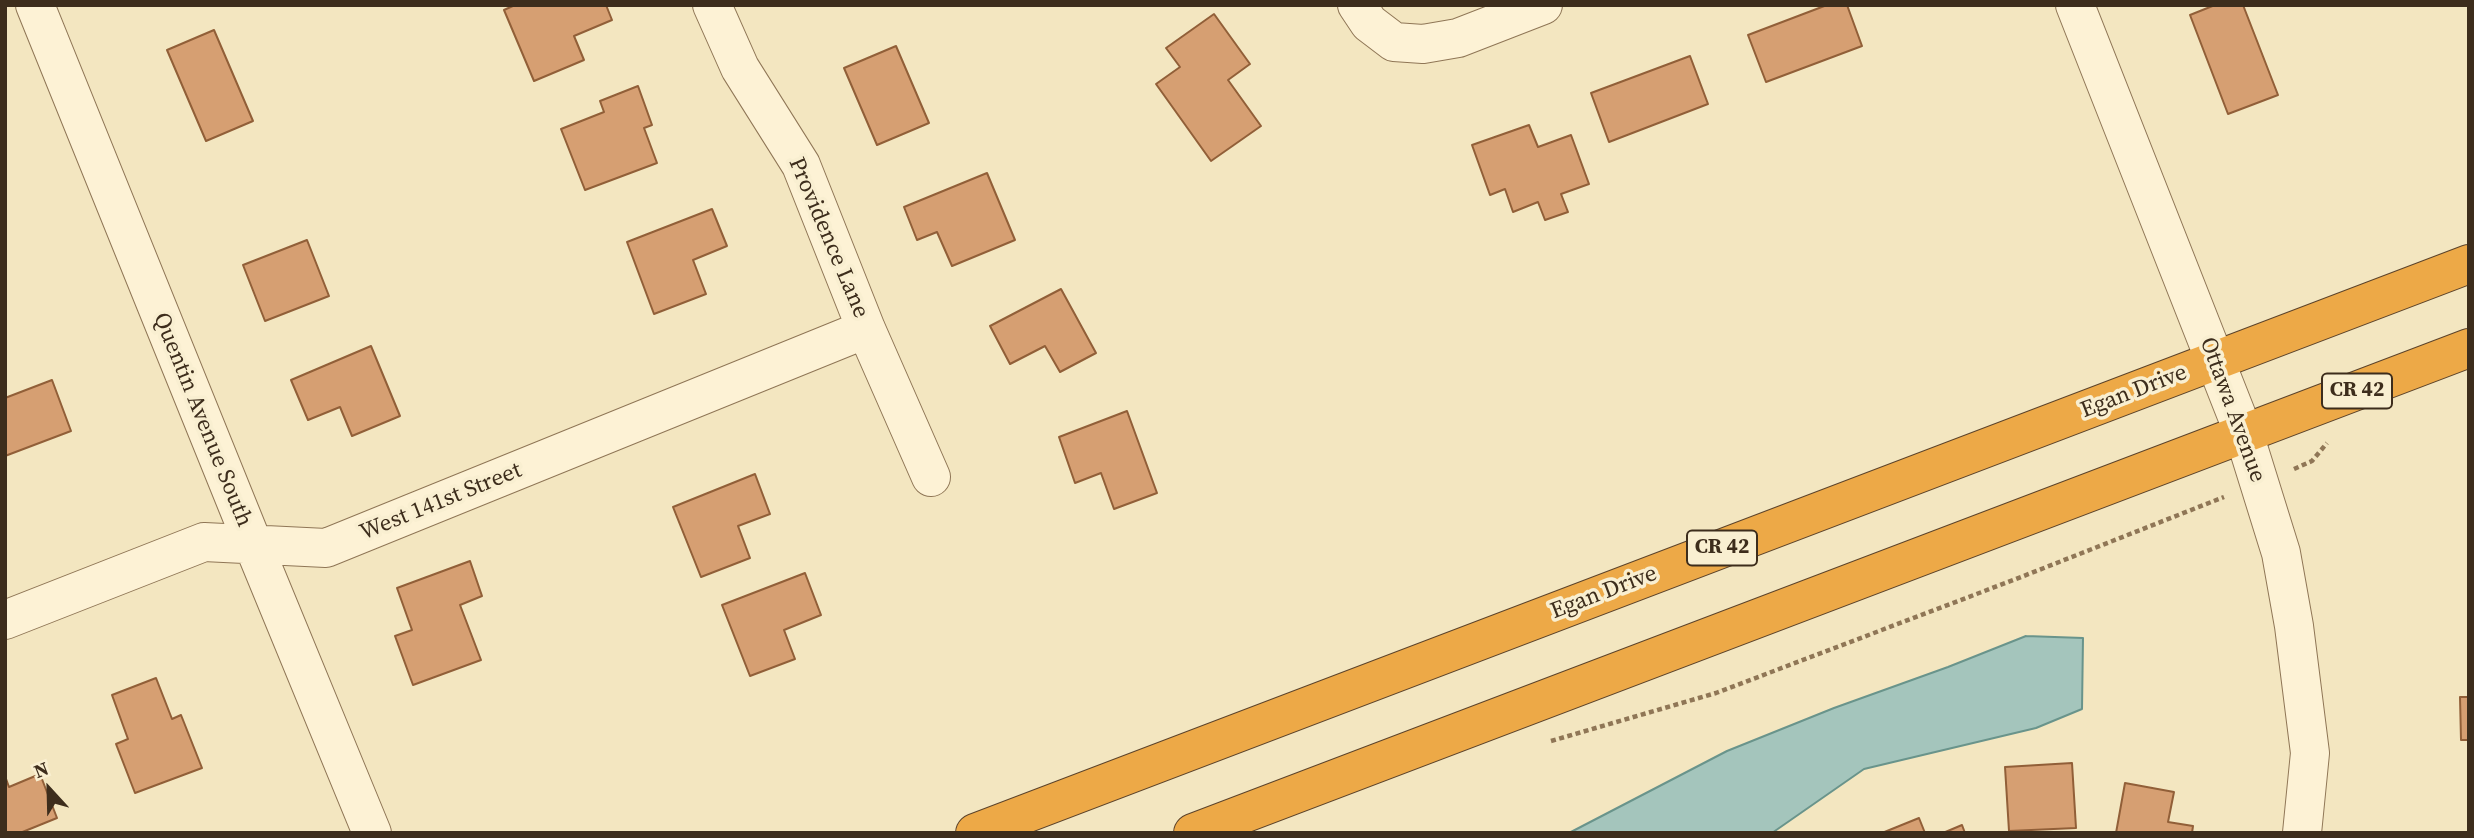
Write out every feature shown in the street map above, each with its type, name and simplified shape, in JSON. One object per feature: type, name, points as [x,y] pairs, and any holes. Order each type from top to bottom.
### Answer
[{"type":"highway","name":"Egan Drive","points":[[975,833],[2469,264]]},
{"type":"highway","name":"CR 42","points":[[1193,833],[2469,348]]},
{"type":"street","name":"Quentin Avenue South","points":[[35,5],[372,833]]},
{"type":"street","name":"Providence Lane","points":[[712,5],[740,68],[801,165],[866,329],[931,477]]},
{"type":"street","points":[[1357,5],[1369,23],[1394,42],[1423,44],[1458,38],[1543,5]]},
{"type":"street","name":"Ottawa Avenue","points":[[2075,5],[2244,434],[2281,553],[2294,626],[2309,753],[2302,833]]},
{"type":"street","name":"West 141st Street","points":[[5,620],[204,542],[326,548],[866,329]]},
{"type":"path","points":[[1548,742],[1716,693],[2259,484],[2312,461],[2333,436]]},
{"type":"water","points":[[2026,636],[2083,638],[2082,709],[2036,728],[1864,769],[1772,833],[1569,833],[1727,751]]},
{"type":"building","points":[[515,5],[606,5],[612,20],[574,36],[584,60],[534,81],[504,10]]},
{"type":"building","points":[[1827,5],[1847,5],[1862,46],[1766,82],[1748,35]]},
{"type":"building","points":[[2215,5],[2243,5],[2278,95],[2228,114],[2190,15]]},
{"type":"building","points":[[1214,14],[1250,64],[1228,80],[1261,126],[1211,161],[1156,84],[1180,67],[1166,48]]},
{"type":"building","points":[[214,30],[253,121],[206,141],[167,50]]},
{"type":"building","points":[[896,46],[929,123],[877,145],[844,68]]},
{"type":"building","points":[[1690,56],[1708,104],[1609,142],[1591,93]]},
{"type":"building","points":[[638,86],[652,125],[644,128],[657,163],[585,190],[561,129],[604,112],[600,101]]},
{"type":"building","points":[[1529,125],[1538,147],[1571,135],[1589,184],[1561,194],[1568,212],[1545,220],[1538,202],[1513,212],[1505,189],[1490,195],[1472,145]]},
{"type":"building","points":[[987,173],[1015,240],[952,266],[937,232],[917,240],[904,207]]},
{"type":"building","points":[[712,209],[727,246],[693,260],[706,294],[654,314],[627,242]]},
{"type":"building","points":[[307,240],[329,296],[265,321],[243,265]]},
{"type":"building","points":[[1061,289],[1096,353],[1060,372],[1045,346],[1010,364],[990,326]]},
{"type":"building","points":[[371,346],[400,416],[352,436],[340,407],[308,420],[291,380]]},
{"type":"building","points":[[52,380],[71,431],[5,456],[5,398]]},
{"type":"building","points":[[1127,411],[1157,493],[1114,509],[1101,473],[1075,483],[1059,437]]},
{"type":"building","points":[[755,474],[770,514],[738,526],[750,558],[701,577],[673,507]]},
{"type":"building","points":[[470,561],[482,596],[460,605],[481,660],[413,685],[395,636],[412,630],[397,588]]},
{"type":"building","points":[[805,573],[821,615],[784,630],[795,659],[750,676],[722,605]]},
{"type":"building","points":[[156,678],[172,719],[181,715],[202,768],[135,793],[116,744],[128,739],[112,695]]},
{"type":"building","points":[[2460,697],[2469,697],[2469,740],[2461,740]]},
{"type":"building","points":[[2072,763],[2076,828],[2009,831],[2005,767]]},
{"type":"building","points":[[40,774],[57,818],[20,833],[5,833],[5,776],[9,787]]},
{"type":"building","points":[[2125,783],[2174,792],[2168,822],[2193,826],[2192,833],[2116,833]]},
{"type":"building","points":[[1919,818],[1925,833],[1882,833]]},
{"type":"building","points":[[1962,825],[1965,833],[1943,833]]}]
